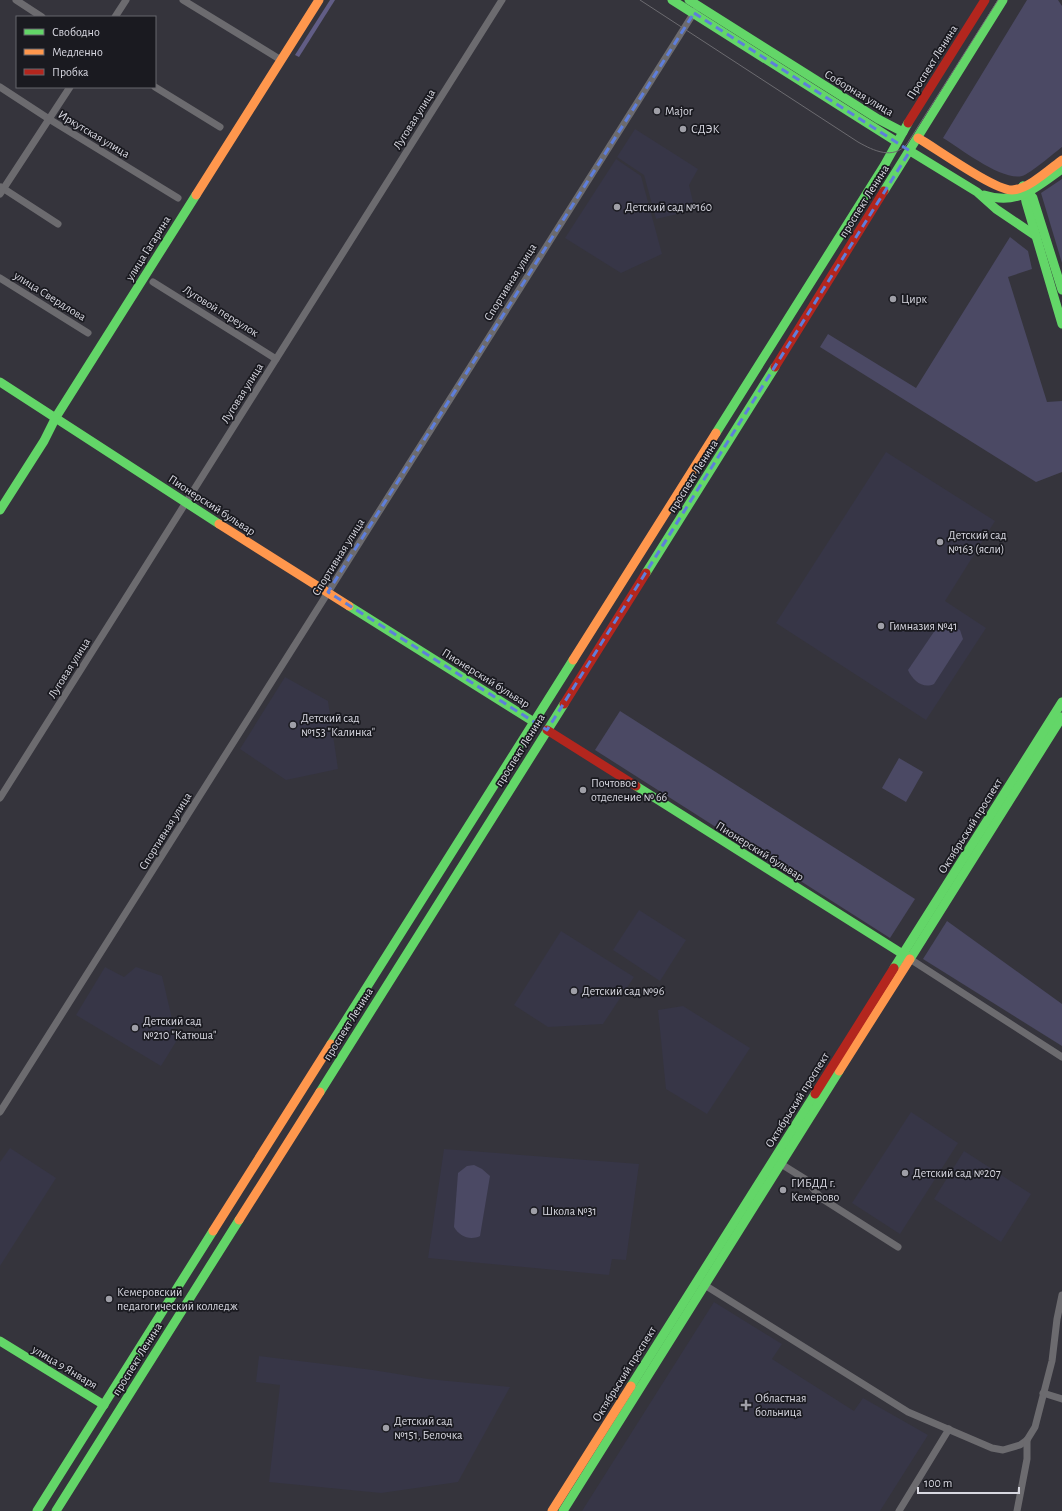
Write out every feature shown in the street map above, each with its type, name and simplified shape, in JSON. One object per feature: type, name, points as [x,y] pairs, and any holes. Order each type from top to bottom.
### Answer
[{"type":"main road","name":"улица Гагарина","points":[[0,510],[44,441],[56,417],[318,0]]},
{"type":"main road","name":"Соборная улица","points":[[672,0],[696,10],[878,119],[918,138],[1002,187],[1012,190],[1025,190]]},
{"type":"main road","name":"Соборная улица","points":[[689,0],[696,10],[910,151],[977,192],[996,209],[1036,236]]},
{"type":"main road","name":"Проспект Ленина","points":[[897,142],[985,0]]},
{"type":"main road","name":"проспект Ленина","points":[[56,1511],[910,151],[1003,0]]},
{"type":"main road","name":"проспект Ленина","points":[[37,1511],[317,1069],[884,166],[897,142]]},
{"type":"main road","points":[[1025,190],[1062,160]]},
{"type":"main road","points":[[1025,190],[1062,169]]},
{"type":"main road","name":"Соборная улица","points":[[977,192],[1003,201],[1016,199],[1025,190]]},
{"type":"main road","points":[[1025,190],[1036,236],[1062,324]]},
{"type":"main road","points":[[1025,190],[1033,198],[1062,290]]},
{"type":"main road","name":"Пионерский бульвар","points":[[0,382],[186,503],[906,957]]},
{"type":"main road","name":"Октябрьский проспект","points":[[552,1511],[701,1283],[781,1164],[1062,702]]},
{"type":"main road","name":"Октябрьский проспект","points":[[563,1511],[701,1283],[906,957],[1062,718]]},
{"type":"main road","points":[[317,1069],[330,1075]]},
{"type":"main road","name":"улица 9 Января","points":[[0,1341],[117,1413]]},
{"type":"street","points":[[16,0],[40,16]]},
{"type":"street","points":[[116,16],[126,0]]},
{"type":"street","points":[[182,0],[281,60]]},
{"type":"street","name":"Луговая улица","points":[[0,798],[502,0]]},
{"type":"street","name":"Спортивная улица","points":[[0,1112],[696,10]]},
{"type":"street","name":"Иркутская улица","points":[[0,87],[49,120],[178,198]]},
{"type":"street","points":[[58,224],[1,190],[69,88]]},
{"type":"street","points":[[156,88],[220,126]]},
{"type":"street","name":"улица Свердлова","points":[[0,278],[88,333]]},
{"type":"street","name":"Луговой переулок","points":[[153,282],[276,359]]},
{"type":"street","name":"Пионерский бульвар","points":[[906,957],[1062,1056]]},
{"type":"street","points":[[781,1164],[805,1178],[822,1198],[898,1247]]},
{"type":"street","points":[[701,1283],[908,1412],[992,1448],[1003,1450],[1020,1445],[1027,1440],[1035,1427],[1052,1361],[1057,1319],[1062,1295]]},
{"type":"street","points":[[1043,1393],[1062,1399]]},
{"type":"street","points":[[899,1511],[949,1429]]},
{"type":"street","points":[[1017,1511],[1027,1459],[1027,1440]]},
{"type":"highlighted area","points":[[694,13],[910,151],[547,730],[328,592]]},
{"type":"shaded area","points":[[330,0],[335,0],[299,57],[295,55]]},
{"type":"shaded area","points":[[1027,0],[1058,0],[1062,6],[1062,147],[1036,168],[1022,176],[1014,176],[1004,174],[993,169],[943,138]]},
{"type":"shaded area","points":[[635,129],[698,169],[689,185],[695,210],[656,219],[644,175],[617,157]]},
{"type":"shaded area","name":"Детский сад №160","points":[[616,159],[641,176],[662,254],[621,273],[565,238]]},
{"type":"shaded area","points":[[1062,179],[1062,263],[1041,193]]},
{"type":"shaded area","points":[[1010,237],[1028,251],[1032,269],[1008,277],[1047,402],[1062,401],[1062,472],[1036,482],[820,347],[828,334],[916,388]]},
{"type":"shaded area","name":"Гимназия №41","points":[[886,452],[995,521],[945,601],[986,628],[926,720],[776,623]]},
{"type":"shaded area","points":[[944,621],[960,630],[963,639],[934,684],[922,685],[913,678],[908,670],[940,623]]},
{"type":"shaded area","name":"Детский сад №153 \"Калинка\"","points":[[285,677],[328,701],[338,769],[286,780],[240,749]]},
{"type":"shaded area","points":[[620,711],[915,899],[890,938],[595,750]]},
{"type":"shaded area","points":[[899,758],[923,772],[906,802],[882,788]]},
{"type":"shaded area","points":[[639,910],[686,940],[660,981],[613,950]]},
{"type":"shaded area","points":[[947,921],[1062,1004],[1062,1046],[923,959]]},
{"type":"shaded area","name":"Детский сад №96","points":[[561,931],[634,977],[603,1024],[548,1027],[514,1005]]},
{"type":"shaded area","name":"Детский сад №210 \"Катюша\"","points":[[105,967],[124,977],[136,967],[162,976],[177,1040],[161,1066],[76,1015]]},
{"type":"shaded area","points":[[683,1006],[750,1048],[707,1114],[666,1089],[658,1010]]},
{"type":"shaded area","name":"Детский сад №207","points":[[911,1112],[958,1143],[900,1234],[852,1203]]},
{"type":"shaded area","points":[[10,1148],[56,1178],[0,1266],[0,1162]]},
{"type":"shaded area","name":"Школа №31","points":[[444,1149],[639,1164],[626,1260],[612,1259],[609,1275],[428,1258]]},
{"type":"shaded area","points":[[964,1151],[1031,1194],[1001,1242],[934,1199]]},
{"type":"shaded area","points":[[474,1165],[482,1169],[490,1176],[480,1236],[469,1238],[459,1233],[454,1227],[458,1173],[467,1166]]},
{"type":"shaded area","name":"Областная больница","points":[[714,1302],[782,1344],[772,1359],[854,1411],[863,1398],[928,1435],[880,1511],[582,1511]]},
{"type":"shaded area","points":[[259,1356],[373,1370],[428,1379],[510,1387],[458,1482],[381,1493],[269,1482],[280,1385],[256,1382]]},
{"type":"tram line","points":[[640,0],[858,142],[877,151],[890,153],[902,149],[907,144],[998,0]]},
{"type":"traffic: fast","points":[[672,0],[897,142]]},
{"type":"traffic: fast","points":[[689,0],[878,119],[903,132]]},
{"type":"traffic: fast","points":[[884,191],[1003,0]]},
{"type":"traffic: fast","points":[[716,433],[884,166],[908,123]]},
{"type":"traffic: fast","points":[[910,151],[977,192],[996,209],[1036,236]]},
{"type":"traffic: fast","points":[[984,195],[996,198],[1017,197],[1026,193],[1062,169]]},
{"type":"traffic: fast","points":[[1023,186],[1026,202],[1062,324]]},
{"type":"traffic: fast","points":[[1023,186],[1033,198],[1062,290]]},
{"type":"traffic: fast","points":[[0,510],[44,441],[56,417],[196,195]]},
{"type":"traffic: fast","points":[[646,573],[775,367]]},
{"type":"traffic: fast","points":[[0,382],[219,524]]},
{"type":"traffic: fast","points":[[349,606],[534,722]]},
{"type":"traffic: fast","points":[[331,1044],[573,660]]},
{"type":"traffic: fast","points":[[894,968],[1062,702]]},
{"type":"traffic: fast","points":[[320,1092],[564,704]]},
{"type":"traffic: fast","points":[[910,959],[1062,717]]},
{"type":"traffic: fast","points":[[636,786],[909,958]]},
{"type":"traffic: fast","points":[[563,1511],[839,1071]]},
{"type":"traffic: fast","points":[[631,1386],[815,1094]]},
{"type":"traffic: fast","points":[[56,1511],[239,1220]]},
{"type":"traffic: fast","points":[[37,1511],[213,1231]]},
{"type":"traffic: fast","points":[[0,1341],[104,1405]]},
{"type":"traffic: slow","points":[[196,195],[319,0]]},
{"type":"traffic: slow","points":[[918,138],[979,176],[992,183],[1012,190],[1024,187],[1031,183],[1062,160]]},
{"type":"traffic: slow","points":[[573,660],[716,433]]},
{"type":"traffic: slow","points":[[219,524],[349,606]]},
{"type":"traffic: slow","points":[[839,1071],[910,959]]},
{"type":"traffic: slow","points":[[213,1231],[331,1044]]},
{"type":"traffic: slow","points":[[239,1220],[320,1092]]},
{"type":"traffic: slow","points":[[552,1511],[631,1386]]},
{"type":"traffic: jam","points":[[908,123],[985,0]]},
{"type":"traffic: jam","points":[[775,367],[884,191]]},
{"type":"traffic: jam","points":[[564,704],[646,573]]},
{"type":"traffic: jam","points":[[547,730],[636,786]]},
{"type":"traffic: jam","points":[[815,1094],[894,968]]},
{"type":"place","name":"Major","points":[[657,111]]},
{"type":"place","name":"СДЭК","points":[[683,129]]},
{"type":"place","name":"Детский сад №160","points":[[617,207]]},
{"type":"place","name":"Цирк","points":[[893,299]]},
{"type":"place","name":"Детский сад №163 (ясли)","points":[[940,542]]},
{"type":"place","name":"Гимназия №41","points":[[881,626]]},
{"type":"place","name":"Детский сад №153 \"Калинка\"","points":[[293,725]]},
{"type":"place","name":"Почтовое отделение № 66","points":[[583,790]]},
{"type":"place","name":"Детский сад №96","points":[[574,991]]},
{"type":"place","name":"Детский сад №210 \"Катюша\"","points":[[135,1028]]},
{"type":"place","name":"Детский сад №207","points":[[905,1173]]},
{"type":"place","name":"ГИБДД г. Кемерово","points":[[783,1190]]},
{"type":"place","name":"Школа №31","points":[[534,1211]]},
{"type":"place","name":"Кемеровский педагогический колледж","points":[[109,1299]]},
{"type":"place","name":"Областная больница","points":[[746,1405]]},
{"type":"place","name":"Детский сад №151, Белочка","points":[[386,1428]]}]
